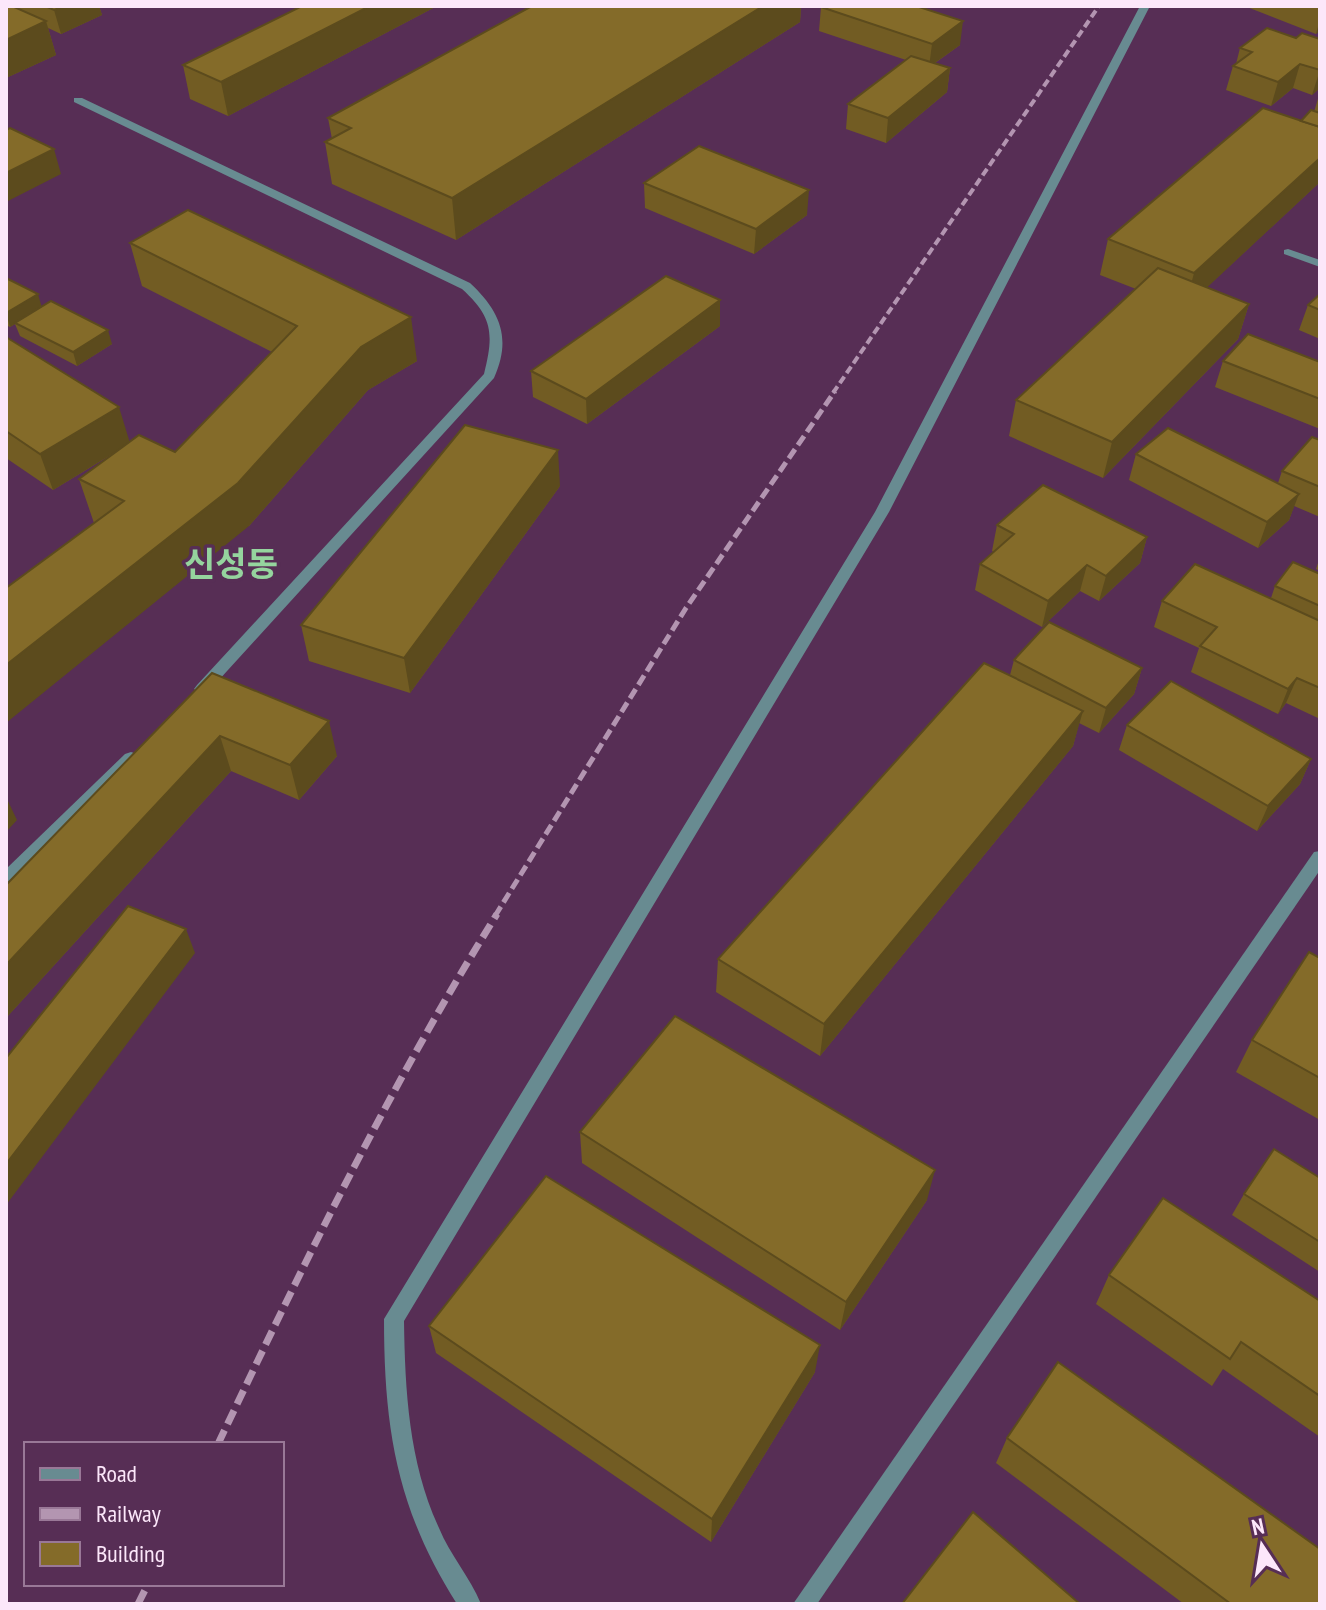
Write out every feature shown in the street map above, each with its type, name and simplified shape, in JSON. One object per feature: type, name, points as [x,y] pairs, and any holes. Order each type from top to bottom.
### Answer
[{"type":"street","points":[[470,1604],[423,1524],[393,1391],[394,1319],[882,512],[1145,6]]},
{"type":"street","points":[[78,100],[466,286],[483,301],[497,324],[497,347],[490,375],[195,695]]},
{"type":"street","points":[[1288,252],[1320,264]]},
{"type":"street","points":[[6,879],[140,749]]},
{"type":"street","points":[[804,1604],[1320,857]]},
{"type":"building","points":[[6,6],[12,6],[46,21],[6,40]]},
{"type":"building","points":[[302,6],[370,6],[221,82],[183,65]]},
{"type":"building","points":[[532,6],[763,6],[452,198],[325,142],[351,128],[328,118]]},
{"type":"building","points":[[823,6],[916,6],[963,21],[932,44]]},
{"type":"building","points":[[1267,28],[1296,38],[1302,33],[1320,39],[1320,70],[1300,64],[1278,82],[1233,66],[1252,52],[1240,48]]},
{"type":"building","points":[[911,56],[950,68],[888,118],[848,104]]},
{"type":"building","points":[[1263,108],[1320,127],[1320,158],[1194,273],[1108,239]]},
{"type":"building","points":[[1311,110],[1320,113],[1320,127],[1301,121]]},
{"type":"building","points":[[10,128],[54,149],[6,173],[6,130]]},
{"type":"building","points":[[699,146],[809,190],[756,229],[644,183]]},
{"type":"building","points":[[188,210],[411,317],[361,347],[238,483],[6,665],[6,588],[124,501],[79,479],[139,435],[175,452],[297,326],[130,243]]},
{"type":"building","points":[[1158,268],[1249,304],[1112,442],[1016,400]]},
{"type":"building","points":[[666,276],[720,300],[586,399],[531,371]]},
{"type":"building","points":[[6,278],[38,294],[6,313]]},
{"type":"building","points":[[1320,294],[1320,310],[1308,305]]},
{"type":"building","points":[[51,301],[108,330],[73,352],[15,323]]},
{"type":"building","points":[[1248,334],[1320,362],[1320,399],[1223,361]]},
{"type":"building","points":[[6,337],[119,407],[40,454],[6,431]]},
{"type":"building","points":[[465,425],[558,450],[404,658],[301,625]]},
{"type":"building","points":[[1168,428],[1299,494],[1267,522],[1136,454]]},
{"type":"building","points":[[1312,437],[1320,440],[1320,487],[1282,471]]},
{"type":"building","points":[[1043,485],[1147,537],[1106,576],[1087,565],[1048,601],[980,564],[1014,534],[997,525]]},
{"type":"building","points":[[1293,562],[1320,574],[1320,606],[1275,586]]},
{"type":"building","points":[[1195,564],[1320,621],[1320,688],[1297,678],[1288,689],[1200,646],[1217,627],[1162,601]]},
{"type":"building","points":[[1049,622],[1142,668],[1106,708],[1014,660]]},
{"type":"building","points":[[984,663],[1083,711],[824,1024],[718,959]]},
{"type":"building","points":[[212,673],[329,721],[290,765],[220,736],[6,965],[6,885]]},
{"type":"building","points":[[1171,681],[1311,759],[1268,806],[1127,725]]},
{"type":"building","points":[[128,906],[186,929],[6,1164],[6,1058]]},
{"type":"building","points":[[1309,952],[1320,958],[1320,1078],[1252,1040]]},
{"type":"building","points":[[675,1016],[935,1170],[846,1302],[580,1132]]},
{"type":"building","points":[[1274,1149],[1320,1178],[1320,1242],[1244,1194]]},
{"type":"building","points":[[546,1176],[820,1345],[712,1519],[429,1326]]},
{"type":"building","points":[[1163,1198],[1320,1301],[1320,1396],[1241,1342],[1230,1359],[1109,1275]]},
{"type":"building","points":[[1058,1362],[1320,1549],[1320,1604],[1231,1604],[1007,1438]]},
{"type":"building","points":[[973,1512],[1080,1604],[902,1604]]},
{"type":"railway","points":[[833,393],[1099,6]]},
{"type":"railway","points":[[495,916],[686,608],[835,391]]},
{"type":"railway","points":[[219,1442],[316,1241],[385,1109],[497,914]]},
{"type":"railway","points":[[138,1604],[147,1586]]},
{"type":"district","name":"신성동","points":[[231,564]]}]
